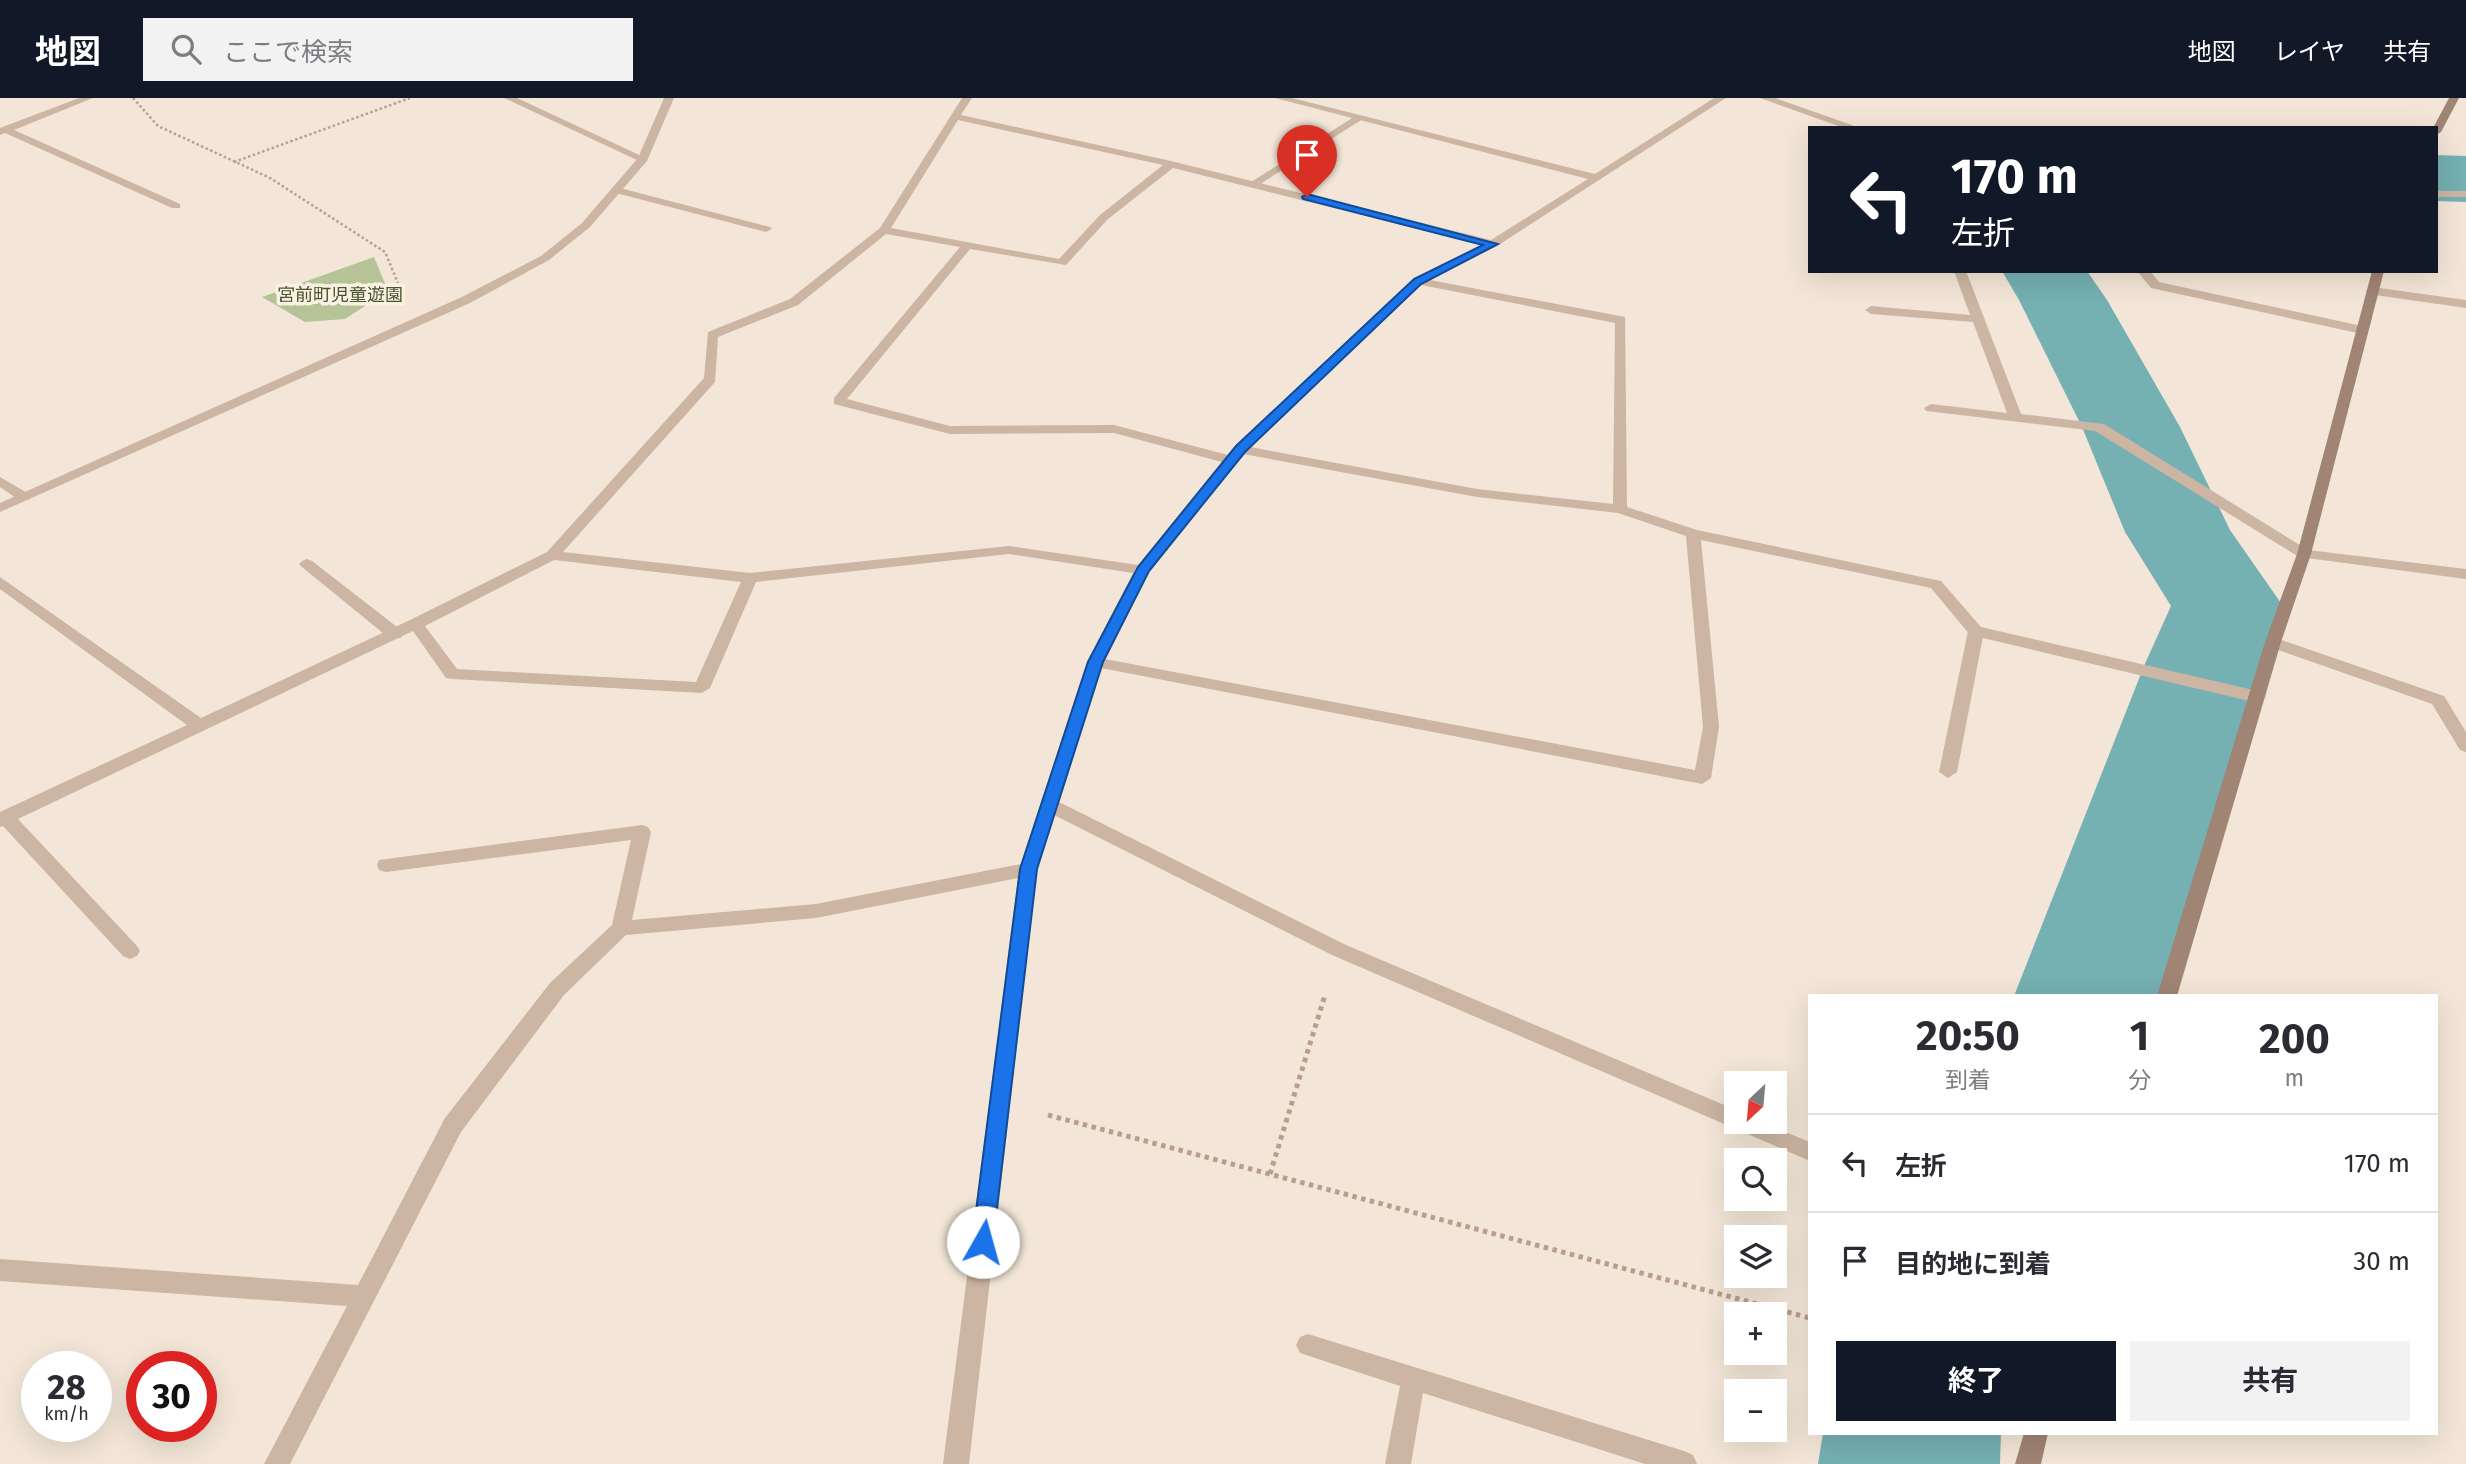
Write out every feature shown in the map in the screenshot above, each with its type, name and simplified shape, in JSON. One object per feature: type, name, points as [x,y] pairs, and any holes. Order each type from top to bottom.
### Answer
[{"type":"street","points":[[3,131],[88,98]]},
{"type":"street","points":[[509,98],[643,159]]},
{"type":"street","points":[[0,508],[466,300],[545,258],[586,225],[643,159],[669,98]]},
{"type":"street","points":[[130,951],[2,819],[416,624],[552,555],[710,379],[712,335],[794,302],[884,230],[967,98]]},
{"type":"street","points":[[1280,98],[1594,177]]},
{"type":"street","points":[[956,1464],[1028,869],[1095,662],[1142,570],[1236,454],[1418,281],[1493,244],[1721,98]]},
{"type":"street","points":[[1765,98],[1849,126]]},
{"type":"street","points":[[2438,128],[2454,98]]},
{"type":"street","points":[[956,117],[1171,164],[1493,244]]},
{"type":"street","points":[[1253,184],[1361,117]]},
{"type":"street","points":[[3,131],[176,206]]},
{"type":"street","points":[[884,230],[1062,263],[1104,217],[1171,164]]},
{"type":"street","points":[[616,190],[765,229]]},
{"type":"street","points":[[2438,194],[2466,194]]},
{"type":"street","points":[[966,247],[839,401],[950,430],[1114,429],[1236,454],[1394,481],[1555,504],[1620,509],[1693,534],[1936,584],[1976,631],[2258,697]]},
{"type":"street","points":[[1961,273],[2016,418]]},
{"type":"street","points":[[2145,273],[2155,285],[2362,330]]},
{"type":"street","points":[[2168,994],[2273,642],[2304,554],[2377,273]]},
{"type":"street","points":[[1418,281],[1621,320],[1620,509]]},
{"type":"street","points":[[2372,291],[2466,304]]},
{"type":"street","points":[[1871,310],[1979,319]]},
{"type":"street","points":[[1931,408],[2099,427],[2304,554],[2466,574]]},
{"type":"street","points":[[0,481],[24,498]]},
{"type":"street","points":[[1095,662],[1702,778],[1711,727],[1693,534]]},
{"type":"street","points":[[552,555],[750,578],[1009,550],[1142,570]]},
{"type":"street","points":[[307,564],[395,634]]},
{"type":"street","points":[[416,624],[452,674],[702,688],[750,578]]},
{"type":"street","points":[[0,582],[200,726]]},
{"type":"street","points":[[1948,772],[1976,631]]},
{"type":"street","points":[[2273,642],[2438,699],[2466,746]]},
{"type":"street","points":[[1049,805],[1339,950],[1724,1115]]},
{"type":"street","points":[[277,1464],[453,1125],[557,989],[621,928],[642,832],[386,864]]},
{"type":"street","points":[[621,928],[816,911],[1028,869]]},
{"type":"street","points":[[1768,1134],[1808,1151]]},
{"type":"street","points":[[0,1270],[365,1296]]},
{"type":"street","points":[[1308,1345],[1684,1464]]},
{"type":"street","points":[[1398,1464],[1414,1378]]},
{"type":"street","points":[[2028,1464],[2035,1435]]},
{"type":"path","points":[[133,98],[158,126],[271,177],[385,253],[398,284]]},
{"type":"path","points":[[233,162],[410,98]]},
{"type":"path","points":[[1270,1174],[1339,950]]},
{"type":"path","points":[[999,1103],[1808,1317]]},
{"type":"green space","name":"宮前町児童遊園","points":[[374,257],[388,291],[345,319],[305,322],[262,297]]},
{"type":"waterway","points":[[2438,178],[2466,179]]},
{"type":"waterway","points":[[2045,273],[2063,300],[2131,427],[2178,532],[2227,606],[2202,666],[2087,994]]},
{"type":"waterway","points":[[1909,1464],[1912,1435]]},
{"type":"route","points":[[983,1242],[1028,869],[1095,662],[1142,570],[1240,449],[1418,281],[1493,244],[1307,197]]}]
